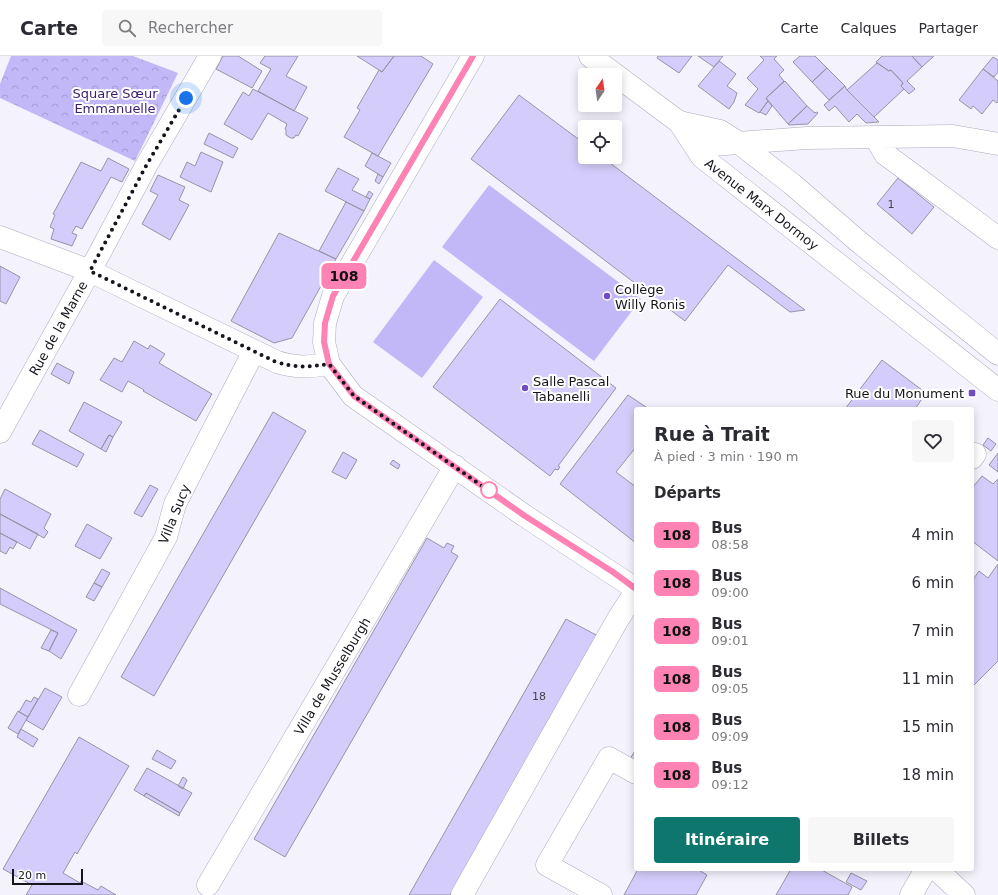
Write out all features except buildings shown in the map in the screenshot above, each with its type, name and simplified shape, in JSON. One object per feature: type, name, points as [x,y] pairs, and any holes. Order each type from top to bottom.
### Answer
[{"type":"street","name":"Rue de la Marne","points":[[0,432],[90,271],[146,166],[210,56]]},
{"type":"street","points":[[473,56],[333,296],[325,323],[324,342],[329,364],[354,396],[525,516],[634,589]]},
{"type":"street","points":[[590,56],[679,122],[720,131],[739,143],[792,184],[865,246],[998,354]]},
{"type":"street","name":"Avenue Marx Dormoy","points":[[679,122],[702,157],[998,390]]},
{"type":"street","points":[[739,143],[807,138],[953,136],[998,144]]},
{"type":"street","points":[[876,138],[885,154],[998,238]]},
{"type":"street","points":[[0,237],[90,271],[276,362],[291,367],[329,364]]},
{"type":"street","name":"Villa Sucy","points":[[79,695],[166,538],[175,504],[254,352]]},
{"type":"street","name":"Villa de Musselburgh","points":[[208,885],[455,466]]},
{"type":"street","points":[[462,895],[634,593]]},
{"type":"street","points":[[601,895],[572,888],[547,865],[609,758],[634,772]]},
{"type":"street","points":[[911,895],[925,871]]},
{"type":"street","points":[[938,871],[964,895]]},
{"type":"green space","name":"Square Sœur Emmanuelle","points":[[11,56],[133,56],[178,73],[135,161],[0,98],[0,84]]},
{"type":"green space","points":[[489,185],[641,299],[594,361],[442,247]]},
{"type":"green space","points":[[434,260],[483,297],[422,378],[373,342]]},
{"type":"bus line","name":"108","points":[[473,56],[333,296],[325,323],[324,342],[329,364],[354,396],[525,516],[613,572],[634,588]]},
{"type":"place","name":"Collège Willy Ronis","points":[[607,296]]},
{"type":"place","name":"Salle Pascal Tabanelli","points":[[525,388]]},
{"type":"place","name":"Rue du Monument","points":[[972,393]]},
{"type":"route","points":[[186,98],[146,166],[90,271],[276,362],[291,367],[329,364],[354,396],[492,493],[489,490]]}]
